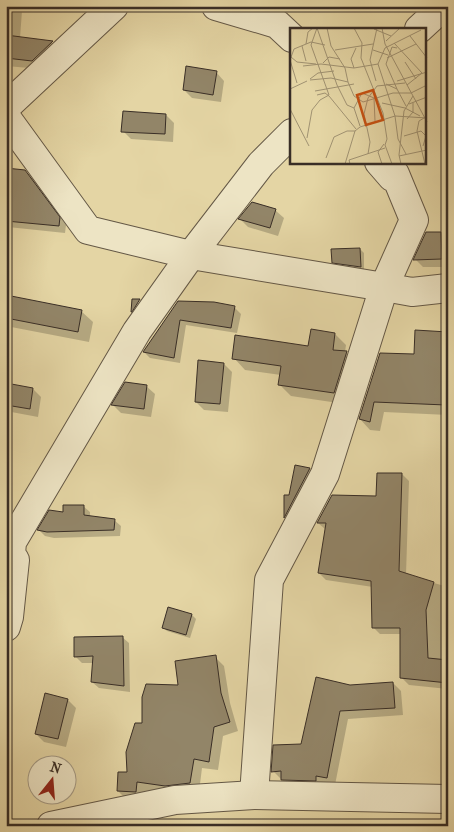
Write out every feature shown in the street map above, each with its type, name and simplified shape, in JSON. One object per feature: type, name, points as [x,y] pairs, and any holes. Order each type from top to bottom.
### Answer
[{"type":"street","points":[[6,107],[114,6]]},
{"type":"street","points":[[216,6],[277,24],[290,36]]},
{"type":"street","points":[[420,28],[444,6]]},
{"type":"street","points":[[6,117],[88,230],[191,255],[384,288],[412,292],[448,288]]},
{"type":"street","points":[[6,627],[16,560],[8,555],[12,542],[137,331],[191,255],[261,164],[290,135]]},
{"type":"street","points":[[254,795],[269,580],[325,474],[384,288],[414,220],[395,174],[392,177],[381,164]]},
{"type":"street","points":[[51,826],[175,800],[254,795],[448,799]]},
{"type":"building","points":[[6,35],[53,41],[32,61],[6,58]]},
{"type":"building","points":[[186,66],[217,71],[213,95],[183,90]]},
{"type":"building","points":[[123,111],[166,114],[165,134],[121,132]]},
{"type":"building","points":[[6,168],[25,170],[60,217],[59,226],[6,221]]},
{"type":"building","points":[[252,202],[276,209],[270,228],[238,219]]},
{"type":"building","points":[[426,232],[441,232],[442,259],[413,260]]},
{"type":"building","points":[[360,248],[361,267],[332,263],[331,249]]},
{"type":"building","points":[[6,295],[82,310],[78,332],[6,318]]},
{"type":"building","points":[[132,299],[140,299],[131,312]]},
{"type":"building","points":[[178,301],[214,302],[235,306],[231,328],[180,320],[174,358],[143,352]]},
{"type":"building","points":[[311,329],[335,333],[333,350],[347,351],[334,393],[278,385],[281,366],[232,359],[235,335],[308,346]]},
{"type":"building","points":[[415,330],[448,332],[446,405],[374,402],[370,422],[359,419],[380,353],[414,354]]},
{"type":"building","points":[[198,360],[224,363],[220,404],[195,402]]},
{"type":"building","points":[[125,382],[147,385],[144,409],[111,405]]},
{"type":"building","points":[[6,383],[33,388],[30,409],[6,405]]},
{"type":"building","points":[[295,465],[310,468],[284,518],[284,495],[289,495]]},
{"type":"building","points":[[377,473],[402,473],[399,571],[434,582],[426,610],[428,658],[448,660],[448,683],[400,678],[400,628],[372,628],[371,581],[318,573],[326,523],[317,523],[332,495],[376,496]]},
{"type":"building","points":[[63,505],[84,505],[84,515],[115,519],[114,530],[47,532],[37,530],[49,510],[63,512]]},
{"type":"building","points":[[168,607],[192,614],[186,635],[162,628]]},
{"type":"building","points":[[123,636],[124,686],[91,682],[93,656],[74,657],[74,637]]},
{"type":"building","points":[[216,655],[221,693],[230,722],[214,727],[209,762],[194,759],[190,783],[165,786],[137,782],[136,792],[117,791],[118,772],[127,772],[126,752],[135,723],[142,723],[142,697],[146,684],[178,685],[175,661]]},
{"type":"building","points":[[316,677],[350,685],[393,682],[395,708],[340,711],[327,778],[316,776],[316,781],[281,780],[281,771],[271,772],[273,745],[301,744]]},
{"type":"building","points":[[45,693],[68,699],[58,739],[35,734]]}]
